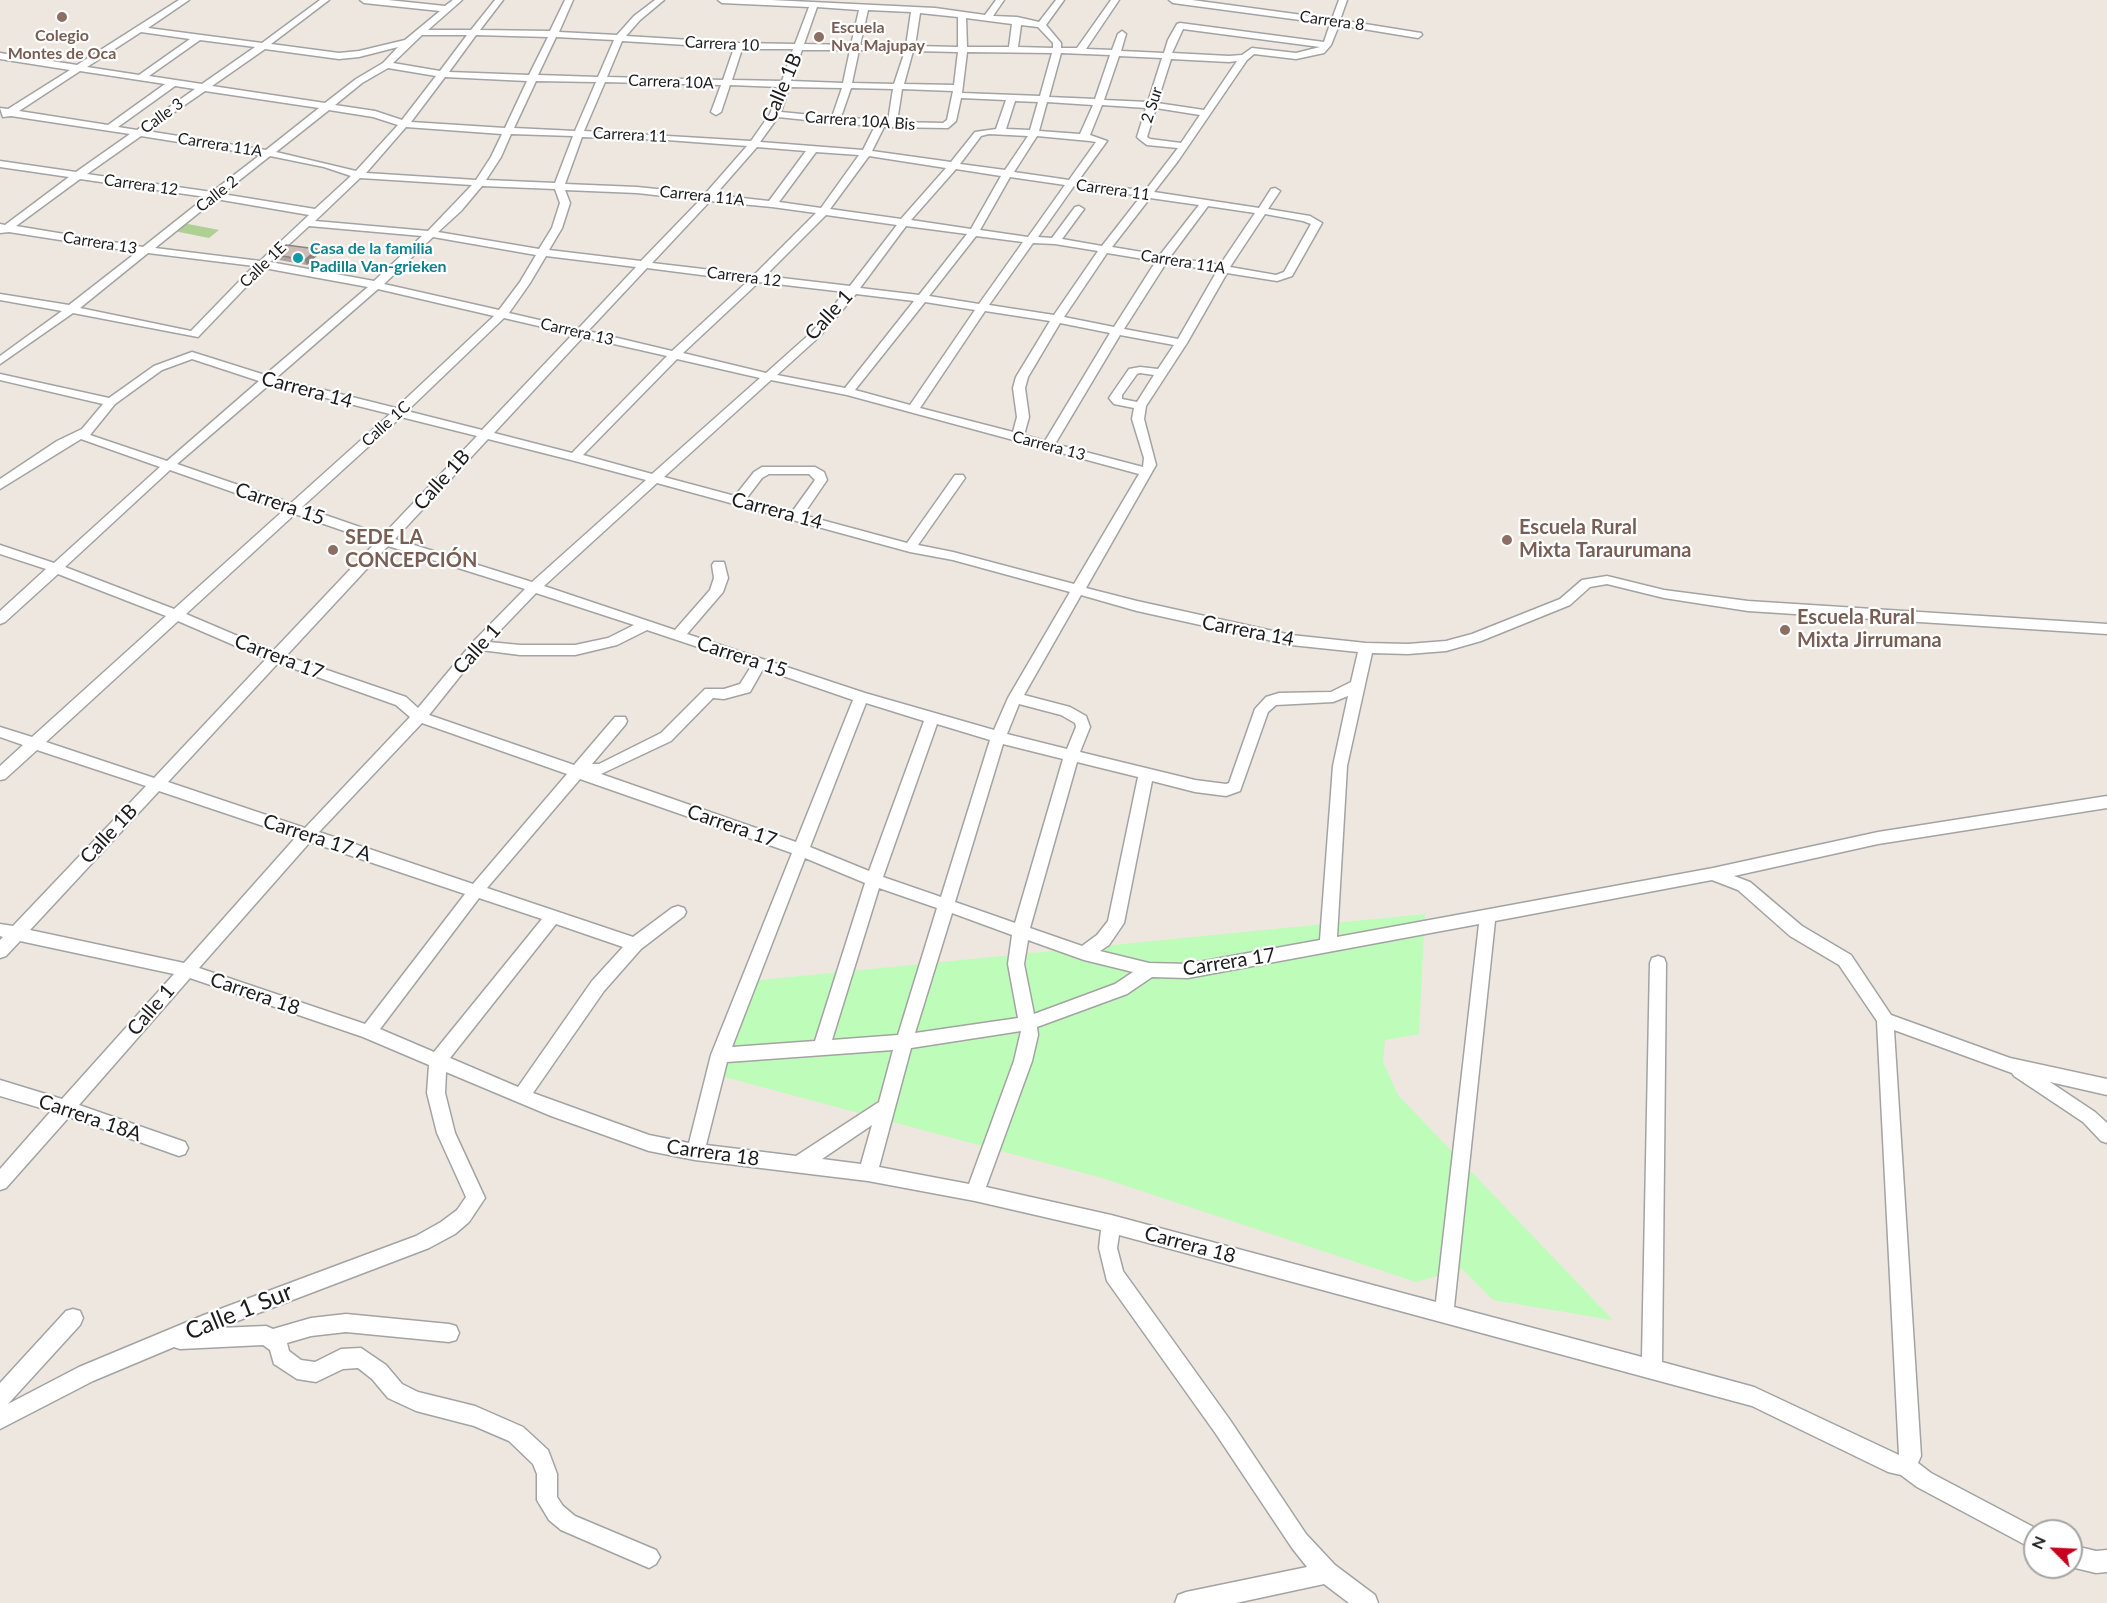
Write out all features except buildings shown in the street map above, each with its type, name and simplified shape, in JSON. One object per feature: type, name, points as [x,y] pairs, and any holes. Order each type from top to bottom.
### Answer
[{"type":"street","points":[[3,114],[185,0]]},
{"type":"street","name":"Calle 3","points":[[3,229],[263,46],[324,0]]},
{"type":"street","points":[[364,0],[448,9]]},
{"type":"street","name":"Calle 2","points":[[0,361],[216,196],[359,81],[386,65],[408,42],[459,0]]},
{"type":"street","name":"Calle 1E","points":[[194,335],[262,264],[358,175],[404,124],[499,0]]},
{"type":"street","points":[[0,619],[168,466],[376,285],[457,209],[479,183],[496,157],[569,0]]},
{"type":"street","name":"Calle 1C","points":[[0,775],[397,414],[502,314],[525,283],[557,228],[565,207],[559,187],[579,132],[619,38],[637,18],[660,0]]},
{"type":"street","points":[[722,0],[934,11],[1017,20],[1041,25],[1055,40],[1057,52],[1034,133],[1006,175],[974,232],[848,392]]},
{"type":"street","points":[[934,11],[946,0]]},
{"type":"street","points":[[988,17],[1000,0]]},
{"type":"street","points":[[1041,25],[1060,0]]},
{"type":"street","points":[[1080,51],[1115,0]]},
{"type":"street","name":"Carrera 8","points":[[1174,0],[1258,11],[1267,24],[1335,22],[1418,35]]},
{"type":"street","points":[[1258,11],[1265,0]]},
{"type":"street","points":[[1017,438],[1023,417],[1019,382],[1057,319],[1104,250],[1184,146],[1267,24],[1327,45],[1343,0]]},
{"type":"street","name":"Calle 1B","points":[[0,951],[8,932],[155,785],[387,541],[579,332],[646,265],[754,144],[775,114],[813,6]]},
{"type":"street","points":[[835,120],[847,86],[864,7]]},
{"type":"street","points":[[575,457],[675,354],[756,279],[824,211],[886,124],[910,48],[916,10]]},
{"type":"street","points":[[957,92],[963,50],[962,15]]},
{"type":"street","points":[[1013,51],[1017,20]]},
{"type":"street","name":"2 Sur","points":[[1184,146],[1142,140],[1176,31],[1180,26],[1267,24]]},
{"type":"street","points":[[139,29],[350,56],[408,42]]},
{"type":"street","name":"Carrera 10","points":[[420,32],[554,34],[739,46],[1080,51],[1229,59],[1248,55],[1300,56],[1322,51],[1327,45]]},
{"type":"street","points":[[1084,137],[1122,34]]},
{"type":"street","points":[[142,77],[197,38]]},
{"type":"street","points":[[716,112],[728,84],[739,46]]},
{"type":"street","name":"Carrera 11","points":[[0,56],[382,115],[404,124],[507,131],[579,132],[866,153],[954,165],[1006,175],[1263,210]]},
{"type":"street","name":"Carrera 10A","points":[[386,65],[416,68],[441,74],[531,78],[898,87],[1011,98],[1152,105],[1207,113]]},
{"type":"street","points":[[111,127],[174,82]]},
{"type":"street","name":"Carrera 10A Bis","points":[[775,114],[886,124],[945,126],[951,121],[957,92]]},
{"type":"street","points":[[913,410],[1029,240],[1103,142],[1084,137],[1000,132],[1011,98]]},
{"type":"street","name":"Carrera 11A","points":[[3,114],[111,127],[269,153],[326,165],[358,175],[637,190],[772,204],[1029,240],[1055,241],[1277,278],[1288,274],[1316,229],[1317,223],[1306,218],[1263,210]]},
{"type":"street","name":"Calle 1","points":[[0,1182],[186,970],[307,835],[418,717],[478,645],[534,586],[655,480],[766,376],[816,334],[853,290],[904,222],[975,138],[982,132],[1000,132]]},
{"type":"street","points":[[772,204],[813,149]]},
{"type":"street","name":"Carrera 12","points":[[0,164],[318,213]]},
{"type":"street","points":[[868,1173],[904,1042],[998,737],[1015,698],[1147,472],[1150,458],[1138,419],[1140,406],[1181,343],[1224,268],[1275,191]]},
{"type":"street","points":[[1048,446],[1163,259],[1206,202]]},
{"type":"street","points":[[1055,241],[1078,209]]},
{"type":"street","name":"Carrera 12","points":[[306,223],[432,234],[544,253],[920,298],[1057,319],[1181,343]]},
{"type":"street","name":"Carrera 13","points":[[3,229],[262,264],[376,285],[766,376],[848,392],[1147,472]]},
{"type":"street","points":[[0,297],[71,309],[194,335],[196,346],[192,356],[164,364],[111,402],[92,426],[81,435],[64,442],[13,474],[0,485]]},
{"type":"street","name":"Carrera 14","points":[[192,356],[265,380],[482,436],[575,457],[910,548],[953,556],[1169,615],[1291,640],[1366,648],[1408,649],[1464,642],[1565,602],[1587,583],[1608,580],[1664,594],[1748,606],[2107,628]]},
{"type":"street","points":[[1140,406],[1118,402],[1116,395],[1133,371],[1161,373]]},
{"type":"street","points":[[0,377],[111,402]]},
{"type":"street","name":"Carrera 15","points":[[81,435],[387,541],[534,586],[861,697],[998,737],[1195,786],[1232,789],[1238,783],[1265,705],[1279,698],[1333,697],[1358,685]]},
{"type":"street","points":[[738,501],[758,475],[766,470],[811,470],[820,476],[821,480],[796,516]]},
{"type":"street","points":[[0,471],[13,474]]},
{"type":"street","points":[[910,548],[959,478]]},
{"type":"street","name":"Carrera 17","points":[[0,549],[56,568],[176,615],[275,657],[401,701],[411,707],[418,717],[578,770],[802,850],[874,880],[1084,953],[1149,970],[1188,971],[1713,874],[1878,838],[2107,802]]},
{"type":"street","points":[[677,636],[716,592],[721,578],[719,565]]},
{"type":"street","points":[[478,645],[520,650],[575,650],[612,642],[646,625]]},
{"type":"street","points":[[1328,945],[1340,766],[1366,648]]},
{"type":"street","points":[[578,770],[601,769],[659,741],[684,721],[710,693],[724,694],[745,688],[760,663]]},
{"type":"street","points":[[695,1152],[720,1056],[861,697]]},
{"type":"street","points":[[975,1193],[1023,1061],[1030,1035],[1016,964],[1021,931],[1071,756],[1083,727],[1081,720],[1065,711],[1015,698]]},
{"type":"street","points":[[820,1049],[874,880],[932,718]]},
{"type":"street","points":[[368,1032],[476,891],[620,721]]},
{"type":"street","name":"Carrera 17 A","points":[[0,732],[635,944]]},
{"type":"street","points":[[1084,953],[1103,940],[1116,923],[1146,773]]},
{"type":"street","points":[[1713,874],[1744,886],[1796,931],[1845,960],[1885,1020],[1911,1456],[1904,1465]]},
{"type":"street","points":[[522,1095],[598,986],[635,944],[678,912]]},
{"type":"street","points":[[1444,1312],[1488,915]]},
{"type":"street","points":[[438,1060],[552,918]]},
{"type":"street","name":"Carrera 18","points":[[8,932],[186,970],[368,1032],[557,1111],[649,1143],[695,1152],[868,1173],[975,1193],[1111,1224],[1754,1397],[1895,1465],[1904,1465],[1924,1480],[2023,1533]]},
{"type":"street","points":[[1652,1369],[1658,963]]},
{"type":"street","points":[[720,1056],[904,1042],[1029,1023],[1121,989],[1149,970]]},
{"type":"street","points":[[1885,1020],[2010,1065],[2107,1087]]},
{"type":"street","name":"Calle 1 Sur","points":[[0,1419],[86,1374],[211,1322],[422,1242],[448,1228],[475,1203],[475,1193],[446,1133],[436,1093],[438,1060]]},
{"type":"street","points":[[2010,1065],[2089,1117],[2107,1135]]},
{"type":"street","name":"Carrera 18A","points":[[0,1088],[179,1148]]},
{"type":"street","points":[[798,1165],[887,1106]]},
{"type":"street","points":[[1111,1224],[1108,1248],[1114,1275],[1223,1427],[1299,1541],[1327,1573],[1367,1603]]},
{"type":"street","points":[[0,1398],[73,1318]]},
{"type":"street","points":[[273,1338],[311,1327],[346,1323],[449,1333]]},
{"type":"street","points":[[171,1340],[266,1335],[278,1344],[281,1357],[297,1369],[316,1372],[341,1359],[361,1358],[379,1372],[395,1391],[416,1401],[475,1416],[516,1434],[541,1457],[546,1474],[547,1500],[556,1513],[568,1523],[650,1557]]},
{"type":"street","points":[[2083,1559],[2096,1562],[2107,1561]]},
{"type":"street","points":[[1186,1603],[1327,1573]]},
{"type":"green space","points":[[183,223],[219,230],[209,238],[174,231]]},
{"type":"green space","points":[[1425,914],[1419,1034],[1385,1040],[1383,1062],[1398,1095],[1613,1320],[1493,1300],[1462,1269],[1416,1282],[1102,1178],[713,1074],[750,981]]},
{"type":"place","name":"Colegio Montes de Oca","points":[[62,17]]},
{"type":"place","name":"Escuela Nva Majupay","points":[[819,37]]},
{"type":"place","name":"Casa de la familia Padilla Van-grieken","points":[[298,258]]},
{"type":"place","name":"Escuela Rural Mixta Taraurumana","points":[[1507,540]]},
{"type":"place","name":"SEDE LA CONCEPCIÓN","points":[[333,550]]},
{"type":"place","name":"Escuela Rural Mixta Jirrumana","points":[[1785,630]]}]
